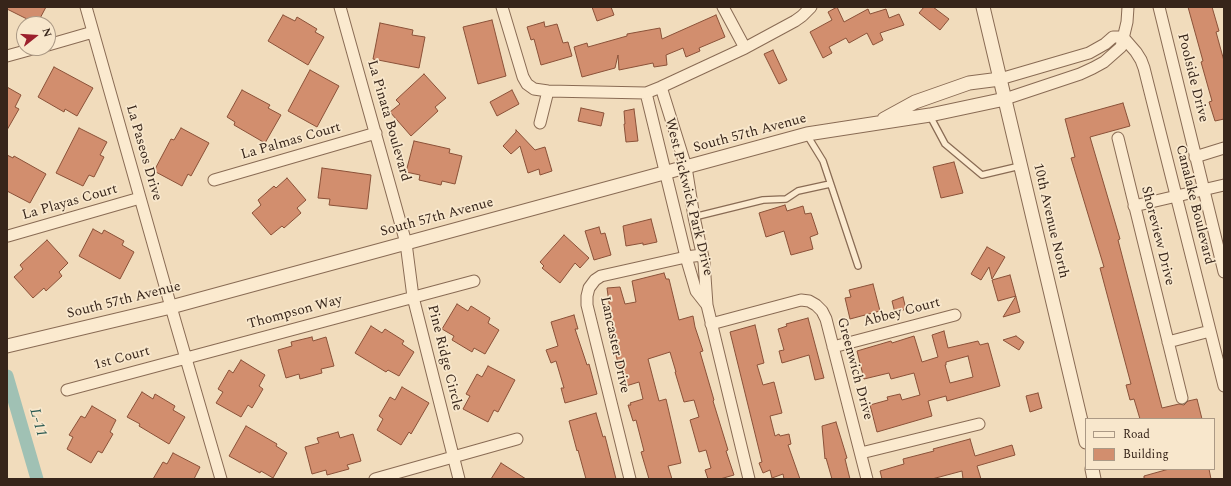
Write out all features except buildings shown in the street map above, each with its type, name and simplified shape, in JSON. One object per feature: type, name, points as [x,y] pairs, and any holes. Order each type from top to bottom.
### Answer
[{"type":"street","name":"La Paseos Drive","points":[[86,7],[171,307]]},
{"type":"street","name":"La Pinata Boulevard","points":[[340,7],[406,243]]},
{"type":"street","points":[[502,7],[522,77],[527,84],[534,89],[548,91],[646,93],[745,48],[795,21],[811,7]]},
{"type":"street","points":[[723,7],[745,48]]},
{"type":"street","name":"10th Avenue North","points":[[983,7],[1085,438]]},
{"type":"street","name":"South 57th Avenue","points":[[7,346],[171,307],[807,134],[930,115],[1005,99],[1080,74],[1104,62],[1121,47],[1127,22],[1128,7]]},
{"type":"street","name":"Poolside Drive","points":[[1159,7],[1224,272]]},
{"type":"street","points":[[56,43],[93,32]]},
{"type":"street","name":"South 57th Avenue","points":[[876,124],[915,102],[969,83],[1000,78],[1075,58],[1097,50],[1113,37],[1123,37]]},
{"type":"street","name":"Canalake Boulevard","points":[[1123,37],[1136,52],[1144,68],[1224,386]]},
{"type":"street","name":"West Pickwick Park Drive","points":[[661,87],[686,167],[702,255],[707,305],[749,479]]},
{"type":"street","points":[[540,123],[548,91]]},
{"type":"street","name":"West Pickwick Park Drive","points":[[646,93],[686,257],[696,291],[707,305]]},
{"type":"street","name":"La Palmas Court","points":[[214,180],[376,133]]},
{"type":"street","name":"Shoreview Drive","points":[[1118,138],[1182,398]]},
{"type":"street","points":[[1195,157],[1224,148]]},
{"type":"street","points":[[1134,206],[1224,185]]},
{"type":"street","name":"La Playas Court","points":[[8,236],[140,198]]},
{"type":"street","name":"Pine Ridge Circle","points":[[406,243],[413,297],[459,479]]},
{"type":"street","name":"Lancaster Drive","points":[[630,479],[587,305],[589,288],[595,280],[601,276],[686,257],[702,255]]},
{"type":"street","name":"Thompson Way","points":[[186,358],[474,281]]},
{"type":"street","name":"Greenwich Drive","points":[[711,324],[800,300],[809,301],[816,305],[822,311],[826,319],[867,479]]},
{"type":"street","points":[[171,307],[221,479]]},
{"type":"street","name":"Abbey Court","points":[[833,347],[955,315]]},
{"type":"street","points":[[1168,342],[1210,331]]},
{"type":"street","name":"1st Court","points":[[67,390],[186,358]]},
{"type":"street","points":[[861,453],[980,424]]},
{"type":"street","points":[[375,479],[518,439]]},
{"type":"lane","points":[[930,115],[945,144],[982,175],[1020,166]]},
{"type":"lane","points":[[807,134],[823,161],[858,266]]},
{"type":"lane","points":[[694,217],[763,200],[786,199],[798,191],[830,184]]},
{"type":"waterway","name":"L-11","points":[[7,376],[37,479]]}]
